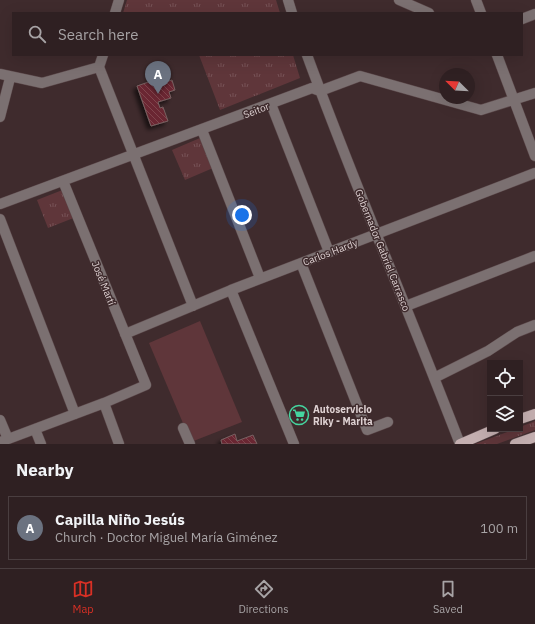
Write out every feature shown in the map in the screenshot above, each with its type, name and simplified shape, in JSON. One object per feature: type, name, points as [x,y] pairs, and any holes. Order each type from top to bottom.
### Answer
[{"type":"main road","points":[[523,418],[535,414]]},
{"type":"main road","points":[[460,444],[488,432]]},
{"type":"main road","points":[[515,444],[535,437]]},
{"type":"street","points":[[115,12],[119,0]]},
{"type":"street","points":[[288,0],[292,12]]},
{"type":"street","points":[[399,0],[427,12]]},
{"type":"street","points":[[476,0],[481,12]]},
{"type":"street","points":[[523,19],[535,14]]},
{"type":"street","points":[[103,56],[99,67],[193,306]]},
{"type":"street","name":"Gobernador Gabriel Carrasco","points":[[307,56],[376,235],[406,306],[460,444]]},
{"type":"street","points":[[497,56],[516,100],[535,156]]},
{"type":"street","points":[[0,74],[10,78],[42,83],[99,67]]},
{"type":"street","name":"Seitor","points":[[0,204],[312,88],[320,91],[360,76],[481,110],[535,93]]},
{"type":"street","points":[[0,117],[10,78]]},
{"type":"street","points":[[271,104],[329,252]]},
{"type":"street","points":[[202,130],[260,278]]},
{"type":"street","name":"Carlos Hardy","points":[[125,334],[260,278],[376,235],[535,173]]},
{"type":"street","name":"José Martí","points":[[64,181],[146,385],[104,403]]},
{"type":"street","points":[[0,219],[75,414]]},
{"type":"street","points":[[406,306],[535,256]]},
{"type":"street","points":[[301,263],[367,430],[388,422]]},
{"type":"street","points":[[230,290],[294,444]]},
{"type":"street","points":[[434,378],[488,351],[517,332],[535,324]]},
{"type":"street","points":[[0,420],[4,441],[104,403],[119,444]]},
{"type":"street","points":[[183,428],[190,444]]},
{"type":"street","points":[[35,429],[41,444]]},
{"type":"green space","points":[[127,0],[276,0],[280,12],[123,12]]},
{"type":"green space","points":[[199,56],[293,56],[300,78],[220,110]]},
{"type":"green space","points":[[200,138],[213,168],[185,180],[172,150]]},
{"type":"green space","points":[[65,189],[76,217],[48,228],[37,200]]},
{"type":"green space","points":[[200,321],[242,422],[191,442],[149,343]]},
{"type":"green space","points":[[535,421],[535,430],[497,444],[475,444],[507,432],[523,432],[523,426]]},
{"type":"building","points":[[163,77],[165,82],[172,80],[175,90],[169,92],[171,98],[158,102],[160,108],[163,107],[168,121],[151,126],[137,86]]},
{"type":"building","points":[[235,434],[237,441],[253,435],[257,444],[222,444],[221,440]]},
{"type":"place","name":"Capilla Niño Jesús","points":[[158,94]]},
{"type":"place","name":"Autoservicio Riky - Marita","points":[[299,415]]}]
